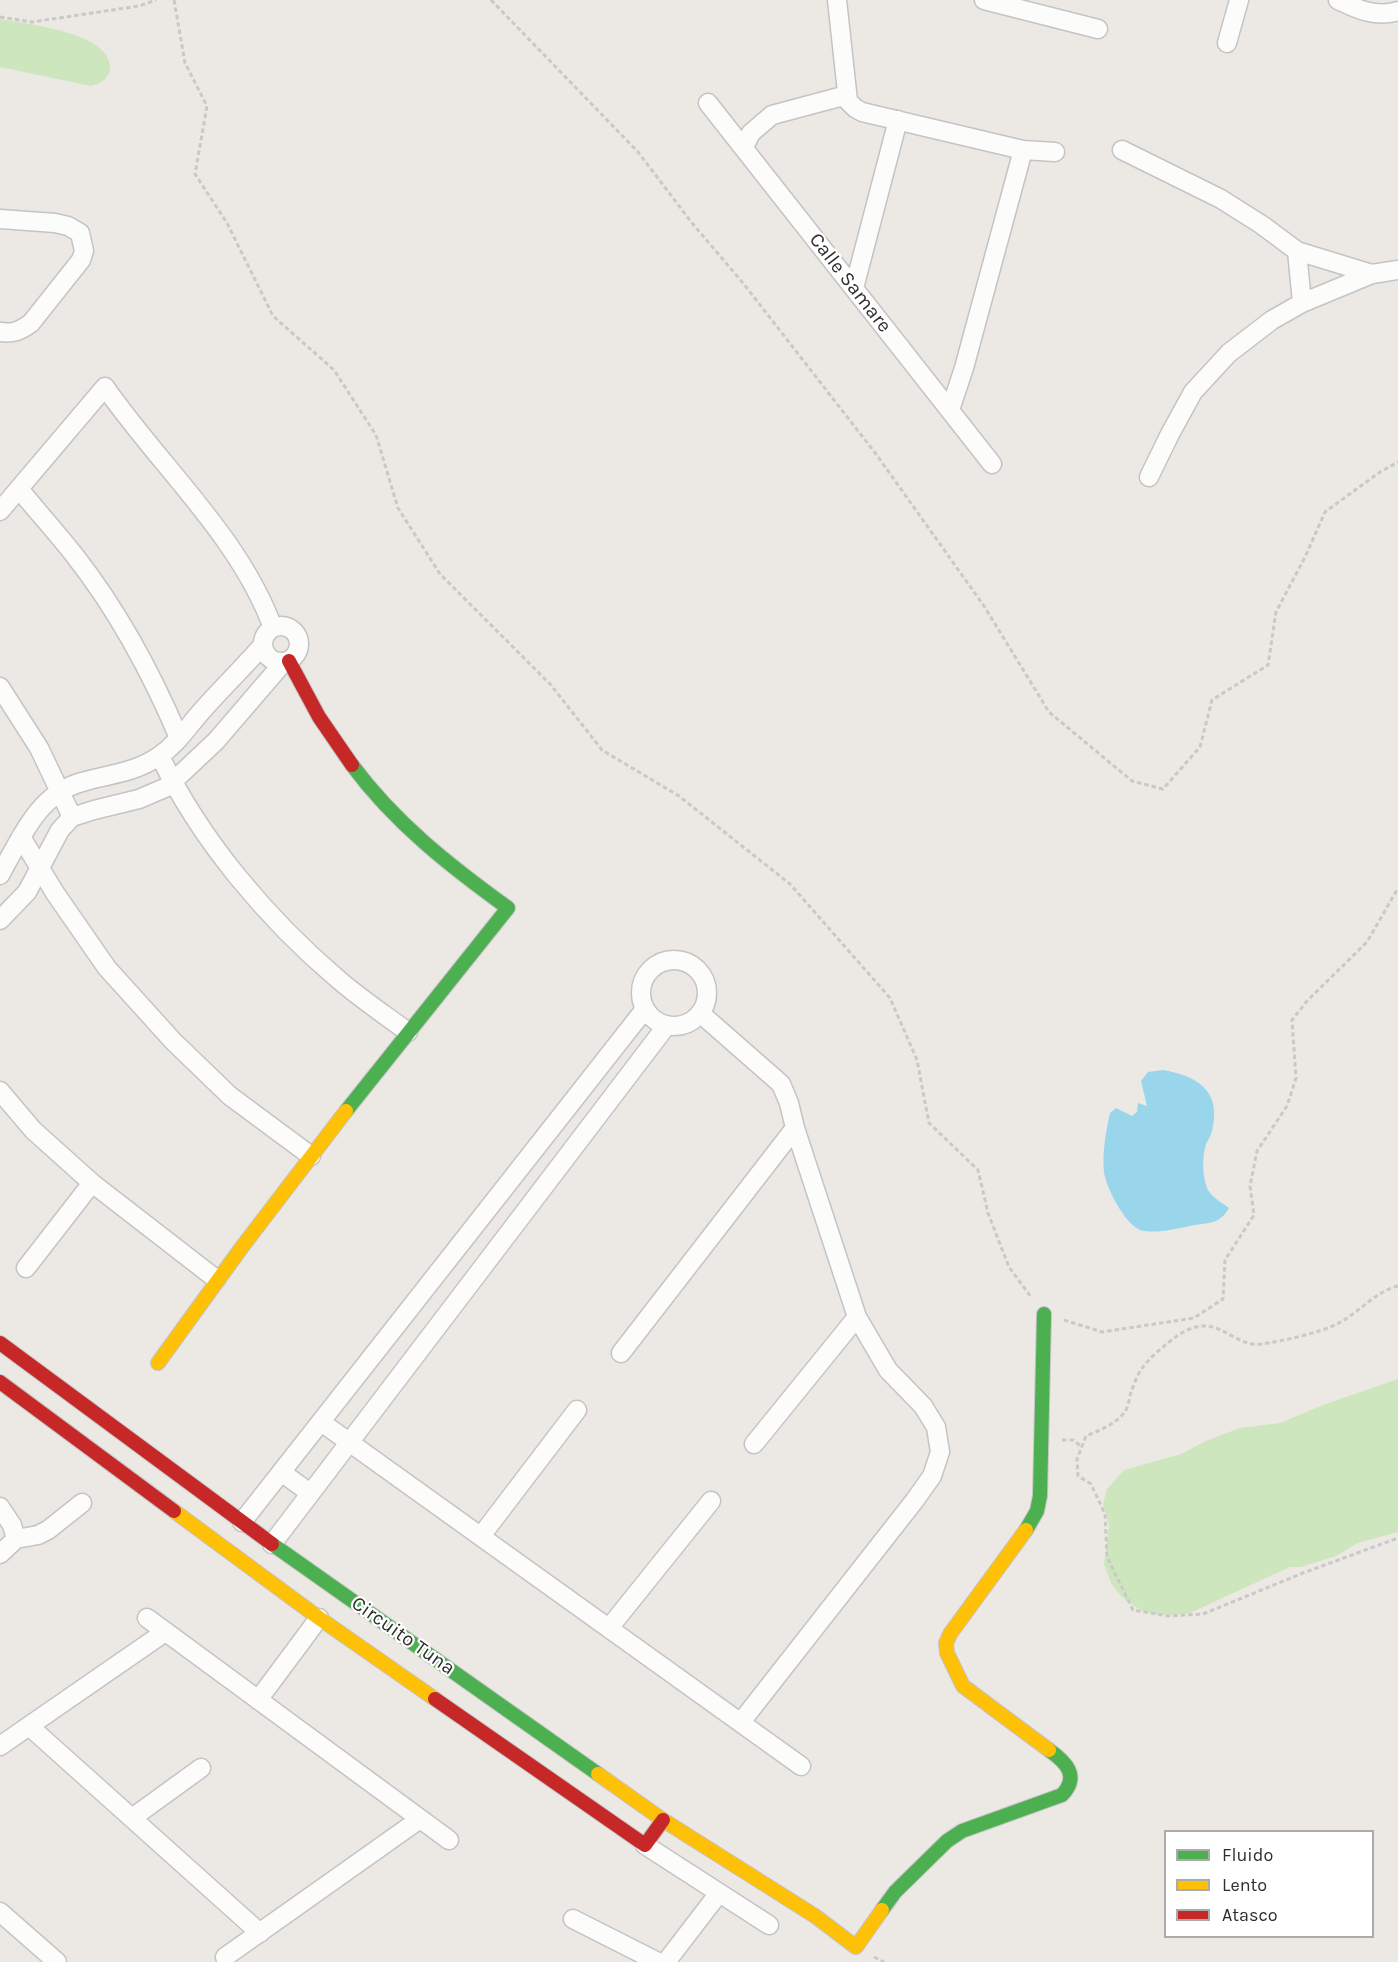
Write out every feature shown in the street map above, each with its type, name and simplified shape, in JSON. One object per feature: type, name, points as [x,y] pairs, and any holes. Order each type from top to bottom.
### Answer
[{"type":"street","points":[[837,0],[848,100],[855,108],[1023,150],[1055,152]]},
{"type":"street","points":[[984,0],[1041,7],[1098,29]]},
{"type":"street","points":[[1227,43],[1239,0]]},
{"type":"street","points":[[1338,0],[1365,12],[1389,14],[1398,11]]},
{"type":"street","points":[[744,147],[751,133],[772,115],[848,95]]},
{"type":"street","name":"Calle Samare","points":[[708,103],[992,464]]},
{"type":"street","points":[[854,288],[898,120]]},
{"type":"street","points":[[950,411],[964,368],[1023,150]]},
{"type":"street","points":[[1122,150],[1221,199],[1297,251],[1372,274]]},
{"type":"street","points":[[0,219],[68,226],[80,233],[84,242],[81,260],[31,324],[20,331],[0,332]]},
{"type":"street","points":[[1297,251],[1302,303]]},
{"type":"street","points":[[1149,477],[1193,392],[1229,353],[1272,320],[1302,303],[1372,274],[1398,270]]},
{"type":"street","points":[[0,511],[105,387],[123,413],[207,517],[265,606],[273,628]]},
{"type":"street","points":[[19,489],[75,556],[116,616],[137,650],[179,738]]},
{"type":"street","points":[[0,874],[37,812],[59,791],[81,782],[131,771],[160,756],[262,646],[264,637],[273,628],[279,626],[291,629],[299,639],[298,652],[286,662],[216,741],[167,787],[139,799],[72,817],[60,830],[27,892],[0,920]]},
{"type":"street","points":[[262,646],[271,660],[286,662]]},
{"type":"street","points":[[158,1363],[216,1280],[311,1156],[508,908],[442,859],[378,798],[337,748],[286,662]]},
{"type":"street","points":[[0,687],[39,748],[72,817]]},
{"type":"street","points":[[160,756],[191,812],[227,863],[274,919],[339,980],[408,1032]]},
{"type":"street","points":[[21,837],[54,893],[106,968],[173,1041],[230,1096],[311,1156]]},
{"type":"street","points":[[681,961],[689,964],[703,977],[707,996],[700,1013],[685,1024],[667,1025],[658,1022],[645,1009],[641,991],[647,974],[662,963],[681,961]]},
{"type":"street","points":[[242,1522],[645,1009]]},
{"type":"street","points":[[700,1013],[781,1084],[857,1317],[888,1370],[923,1406],[936,1427],[940,1452],[932,1476],[915,1500],[741,1722]]},
{"type":"street","points":[[272,1544],[667,1025]]},
{"type":"street","points":[[0,1091],[33,1130],[92,1183],[216,1280]]},
{"type":"street","points":[[621,1353],[795,1128]]},
{"type":"street","points":[[26,1268],[92,1183]]},
{"type":"street","points":[[463,1240],[488,1261]]},
{"type":"street","name":"Circuito Tuna","points":[[0,1343],[272,1544],[663,1820],[815,1916],[856,1947],[895,1892],[947,1841],[962,1831],[1062,1795],[1070,1787],[1071,1776],[1063,1760],[963,1686],[947,1653],[946,1643],[950,1634],[1032,1522],[1037,1511],[1040,1496],[1044,1314]]},
{"type":"street","points":[[753,1444],[857,1317]]},
{"type":"street","name":"Circuito Tuna","points":[[0,1382],[319,1618],[645,1845],[769,1925]]},
{"type":"street","points":[[481,1536],[577,1410]]},
{"type":"street","points":[[321,1422],[801,1766]]},
{"type":"street","points":[[282,1472],[310,1493]]},
{"type":"street","points":[[609,1628],[711,1500]]},
{"type":"street","points":[[0,1554],[16,1539],[39,1535],[48,1530],[82,1503]]},
{"type":"street","points":[[0,1507],[12,1525],[16,1539]]},
{"type":"street","points":[[147,1618],[449,1840]]},
{"type":"street","points":[[258,1700],[319,1618]]},
{"type":"street","points":[[0,1746],[165,1632]]},
{"type":"street","points":[[29,1726],[260,1933]]},
{"type":"street","points":[[132,1818],[201,1768]]},
{"type":"street","points":[[225,1957],[420,1819]]},
{"type":"street","points":[[645,1845],[663,1820]]},
{"type":"street","points":[[666,1962],[719,1893]]},
{"type":"street","points":[[2,1919],[57,1962]]},
{"type":"street","points":[[573,1919],[658,1962]]},
{"type":"path","points":[[0,17],[32,22],[117,10],[156,0]]},
{"type":"path","points":[[174,0],[185,63],[207,106],[195,174],[227,224],[273,316],[334,370],[376,435],[398,508],[440,574],[551,685],[602,750],[679,796],[790,884],[890,998],[917,1060],[929,1123],[978,1170],[988,1213],[1009,1267],[1044,1314],[1102,1332],[1194,1318],[1223,1299],[1225,1260],[1254,1215],[1250,1186],[1257,1151],[1287,1106],[1296,1078],[1292,1020],[1307,1001],[1367,942],[1398,888]]},
{"type":"path","points":[[491,0],[638,153],[692,223],[743,283],[883,463],[984,606],[1049,712],[1132,782],[1163,789],[1200,747],[1212,700],[1268,665],[1276,612],[1305,557],[1325,512],[1380,472],[1398,462]]},
{"type":"path","points":[[1398,1286],[1382,1290],[1359,1310],[1335,1324],[1272,1342],[1258,1344],[1240,1339],[1222,1329],[1197,1325],[1176,1336],[1142,1367],[1131,1391],[1126,1411],[1113,1424],[1086,1436],[1077,1459],[1078,1476],[1091,1484],[1105,1514],[1107,1557],[1133,1610],[1168,1616],[1203,1614],[1303,1573],[1398,1538]]},
{"type":"path","points":[[1194,1318],[1197,1325]]},
{"type":"green space","points":[[0,19],[46,27],[82,38],[97,46],[107,56],[110,72],[101,82],[91,86],[0,67]]},
{"type":"green space","points":[[1398,1379],[1398,1532],[1358,1543],[1336,1556],[1301,1567],[1290,1567],[1190,1613],[1153,1614],[1141,1610],[1119,1594],[1111,1583],[1104,1564],[1109,1526],[1103,1504],[1107,1489],[1124,1470],[1181,1454],[1208,1440],[1240,1428],[1280,1423],[1323,1405]]},
{"type":"water","points":[[1163,1070],[1197,1081],[1210,1096],[1214,1117],[1212,1133],[1206,1144],[1204,1155],[1206,1185],[1217,1200],[1229,1208],[1217,1221],[1167,1230],[1144,1231],[1137,1229],[1124,1216],[1109,1188],[1104,1172],[1105,1142],[1110,1113],[1116,1108],[1132,1116],[1137,1112],[1138,1103],[1147,1106],[1141,1081],[1148,1072]]},
{"type":"traffic: fast","points":[[346,1111],[508,908],[424,843],[386,806],[352,765]]},
{"type":"traffic: fast","points":[[1026,1530],[1037,1511],[1040,1496],[1044,1314]]},
{"type":"traffic: fast","points":[[272,1544],[598,1774]]},
{"type":"traffic: fast","points":[[882,1910],[895,1892],[947,1841],[962,1831],[1062,1795],[1070,1782],[1069,1770],[1061,1759],[1049,1750]]},
{"type":"traffic: slow","points":[[158,1363],[242,1247],[346,1111]]},
{"type":"traffic: slow","points":[[174,1511],[319,1618],[435,1699]]},
{"type":"traffic: slow","points":[[1026,1530],[950,1634],[946,1643],[947,1653],[963,1686],[1049,1750]]},
{"type":"traffic: slow","points":[[598,1774],[663,1820],[815,1916],[856,1947],[882,1910]]},
{"type":"traffic: jam","points":[[289,661],[319,717],[352,765]]},
{"type":"traffic: jam","points":[[0,1343],[272,1544]]},
{"type":"traffic: jam","points":[[0,1382],[174,1511]]},
{"type":"traffic: jam","points":[[435,1699],[645,1845],[663,1820]]}]
